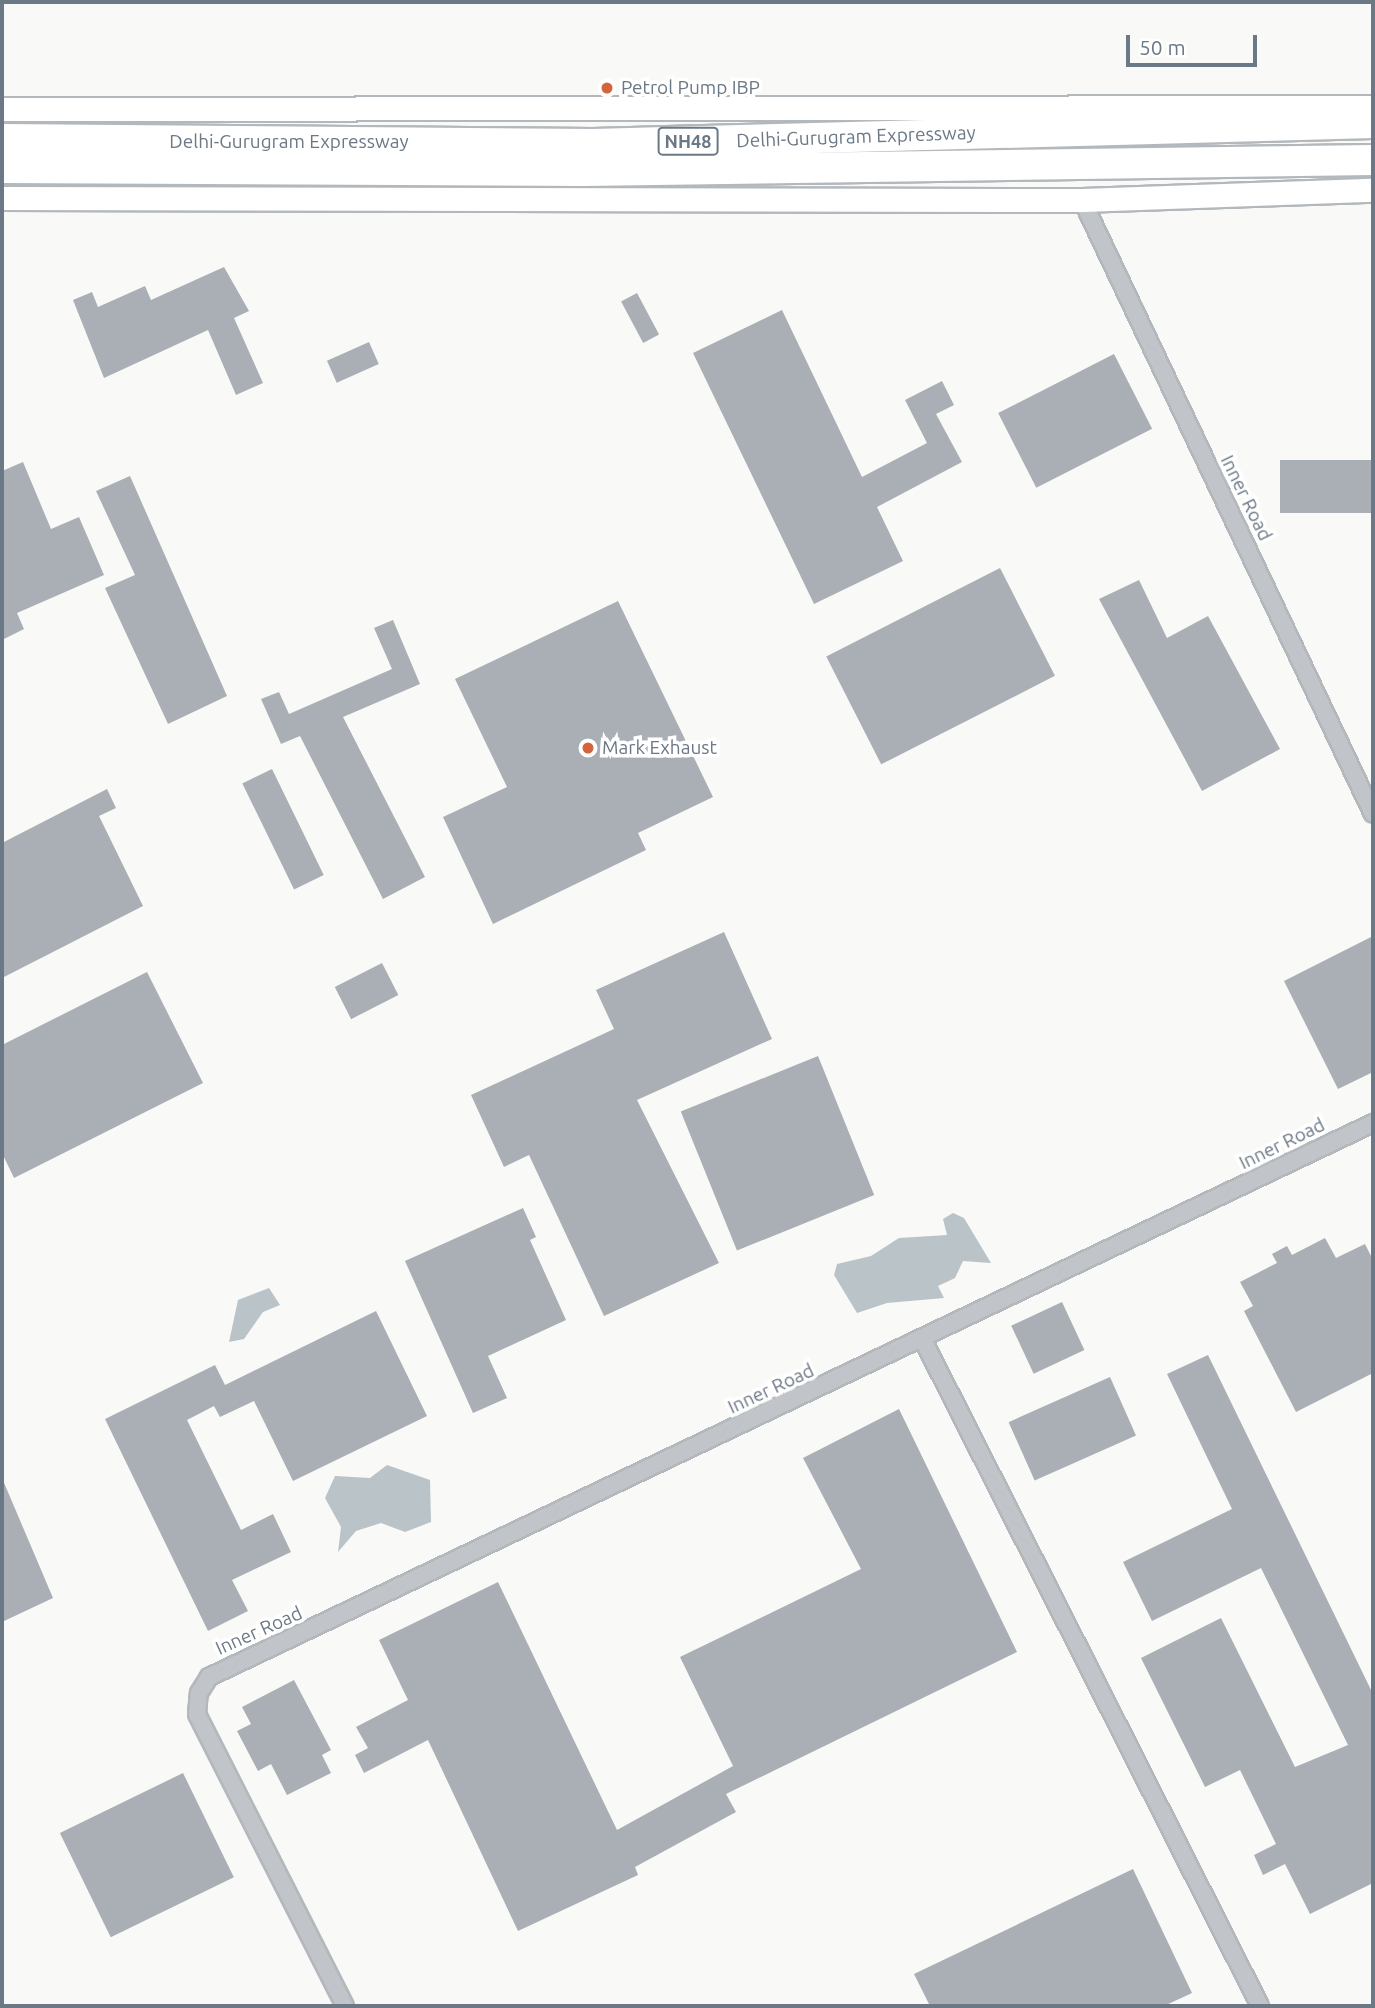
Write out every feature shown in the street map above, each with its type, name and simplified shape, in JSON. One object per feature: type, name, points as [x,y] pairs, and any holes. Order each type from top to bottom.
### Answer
[{"type":"highway","name":"Delhi-Gurugram Expressway","points":[[2,139],[593,144],[1373,124]]},
{"type":"highway","name":"Delhi-Gurugram Expressway","points":[[2,168],[584,171],[1373,160]]},
{"type":"main road","points":[[2,110],[1373,107]]},
{"type":"main road","points":[[2,198],[1082,200],[1373,190]]},
{"type":"street","name":"Inner Road","points":[[1082,200],[1373,814]]},
{"type":"street","name":"Inner Road","points":[[345,2006],[197,1714],[197,1700],[203,1684],[219,1671],[923,1340],[1373,1123]]},
{"type":"street","points":[[923,1340],[1260,2006]]},
{"type":"shaded area","points":[[953,1213],[964,1218],[991,1263],[963,1261],[955,1278],[938,1286],[944,1298],[887,1303],[857,1313],[834,1275],[837,1264],[871,1256],[899,1238],[947,1235],[943,1219]]},
{"type":"shaded area","points":[[269,1288],[280,1305],[263,1312],[244,1339],[229,1342],[238,1300]]},
{"type":"shaded area","points":[[387,1465],[430,1480],[431,1522],[405,1532],[381,1523],[356,1531],[338,1552],[341,1527],[325,1498],[335,1476],[370,1478]]},
{"type":"building","points":[[224,267],[249,311],[234,318],[263,383],[236,395],[208,330],[104,378],[73,300],[92,292],[98,307],[145,286],[151,300]]},
{"type":"building","points":[[637,293],[659,334],[643,343],[621,301]]},
{"type":"building","points":[[782,310],[862,477],[927,443],[905,400],[942,381],[954,405],[936,414],[962,462],[877,507],[903,561],[814,604],[693,353]]},
{"type":"building","points":[[369,342],[379,364],[337,383],[327,361]]},
{"type":"building","points":[[1114,354],[1152,429],[1036,488],[998,413]]},
{"type":"building","points":[[1280,460],[1373,460],[1373,513],[1280,513]]},
{"type":"building","points":[[23,462],[51,529],[79,517],[104,575],[17,613],[24,629],[2,640],[2,471]]},
{"type":"building","points":[[130,476],[227,696],[168,724],[105,588],[135,575],[96,491]]},
{"type":"building","points":[[1000,568],[1055,676],[881,764],[826,657]]},
{"type":"building","points":[[1139,580],[1167,638],[1208,616],[1280,749],[1202,791],[1099,599]]},
{"type":"building","name":"Mark Exhaust","points":[[618,601],[713,797],[638,833],[646,850],[493,924],[443,817],[507,787],[455,679]]},
{"type":"building","points":[[393,620],[420,684],[343,717],[425,877],[383,899],[300,736],[281,744],[261,699],[279,692],[289,714],[392,669],[374,628]]},
{"type":"building","points":[[272,769],[324,875],[294,890],[242,783]]},
{"type":"building","points":[[107,789],[116,808],[99,816],[143,906],[2,978],[2,843]]},
{"type":"building","points":[[724,932],[772,1039],[637,1100],[719,1263],[604,1316],[529,1155],[504,1167],[471,1095],[614,1029],[596,990]]},
{"type":"building","points":[[1373,936],[1373,1072],[1338,1089],[1284,981]]},
{"type":"building","points":[[382,963],[398,995],[351,1019],[335,987]]},
{"type":"building","points":[[147,972],[203,1083],[14,1178],[2,1153],[2,1045]]},
{"type":"building","points":[[818,1056],[874,1195],[737,1251],[681,1111]]},
{"type":"building","points":[[523,1208],[536,1237],[530,1240],[566,1320],[488,1356],[507,1398],[473,1413],[405,1261]]},
{"type":"building","points":[[1325,1238],[1336,1258],[1365,1244],[1373,1260],[1373,1373],[1296,1412],[1244,1311],[1253,1306],[1240,1282],[1277,1263],[1272,1254],[1287,1246],[1292,1255]]},
{"type":"building","points":[[1062,1302],[1084,1350],[1034,1374],[1011,1326]]},
{"type":"building","points":[[376,1311],[427,1416],[293,1481],[254,1401],[220,1417],[214,1406],[187,1420],[241,1530],[273,1514],[291,1552],[232,1580],[248,1611],[208,1631],[105,1419],[215,1365],[225,1385]]},
{"type":"building","points":[[1208,1355],[1373,1694],[1373,1883],[1310,1914],[1285,1864],[1263,1875],[1254,1855],[1276,1844],[1240,1770],[1205,1787],[1141,1658],[1221,1618],[1295,1767],[1348,1745],[1261,1568],[1152,1621],[1123,1562],[1232,1509],[1167,1374]]},
{"type":"building","points":[[1110,1377],[1136,1435],[1035,1481],[1009,1422]]},
{"type":"building","points":[[899,1409],[1017,1652],[726,1794],[736,1812],[635,1867],[638,1875],[518,1931],[428,1740],[364,1773],[355,1755],[368,1748],[356,1727],[408,1700],[379,1640],[498,1582],[617,1830],[733,1766],[680,1657],[861,1569],[803,1458]]},
{"type":"building","points":[[2,1478],[53,1598],[2,1622]]},
{"type":"building","points":[[294,1680],[331,1750],[322,1755],[331,1773],[287,1795],[271,1764],[258,1771],[237,1731],[251,1724],[242,1707]]},
{"type":"building","points":[[183,1773],[234,1877],[111,1937],[60,1833]]},
{"type":"building","points":[[1133,1869],[1192,1993],[1164,2006],[930,2006],[914,1974]]},
{"type":"place","name":"Petrol Pump IBP","points":[[607,88]]},
{"type":"place","name":"Mark Exhaust","points":[[588,748]]}]
